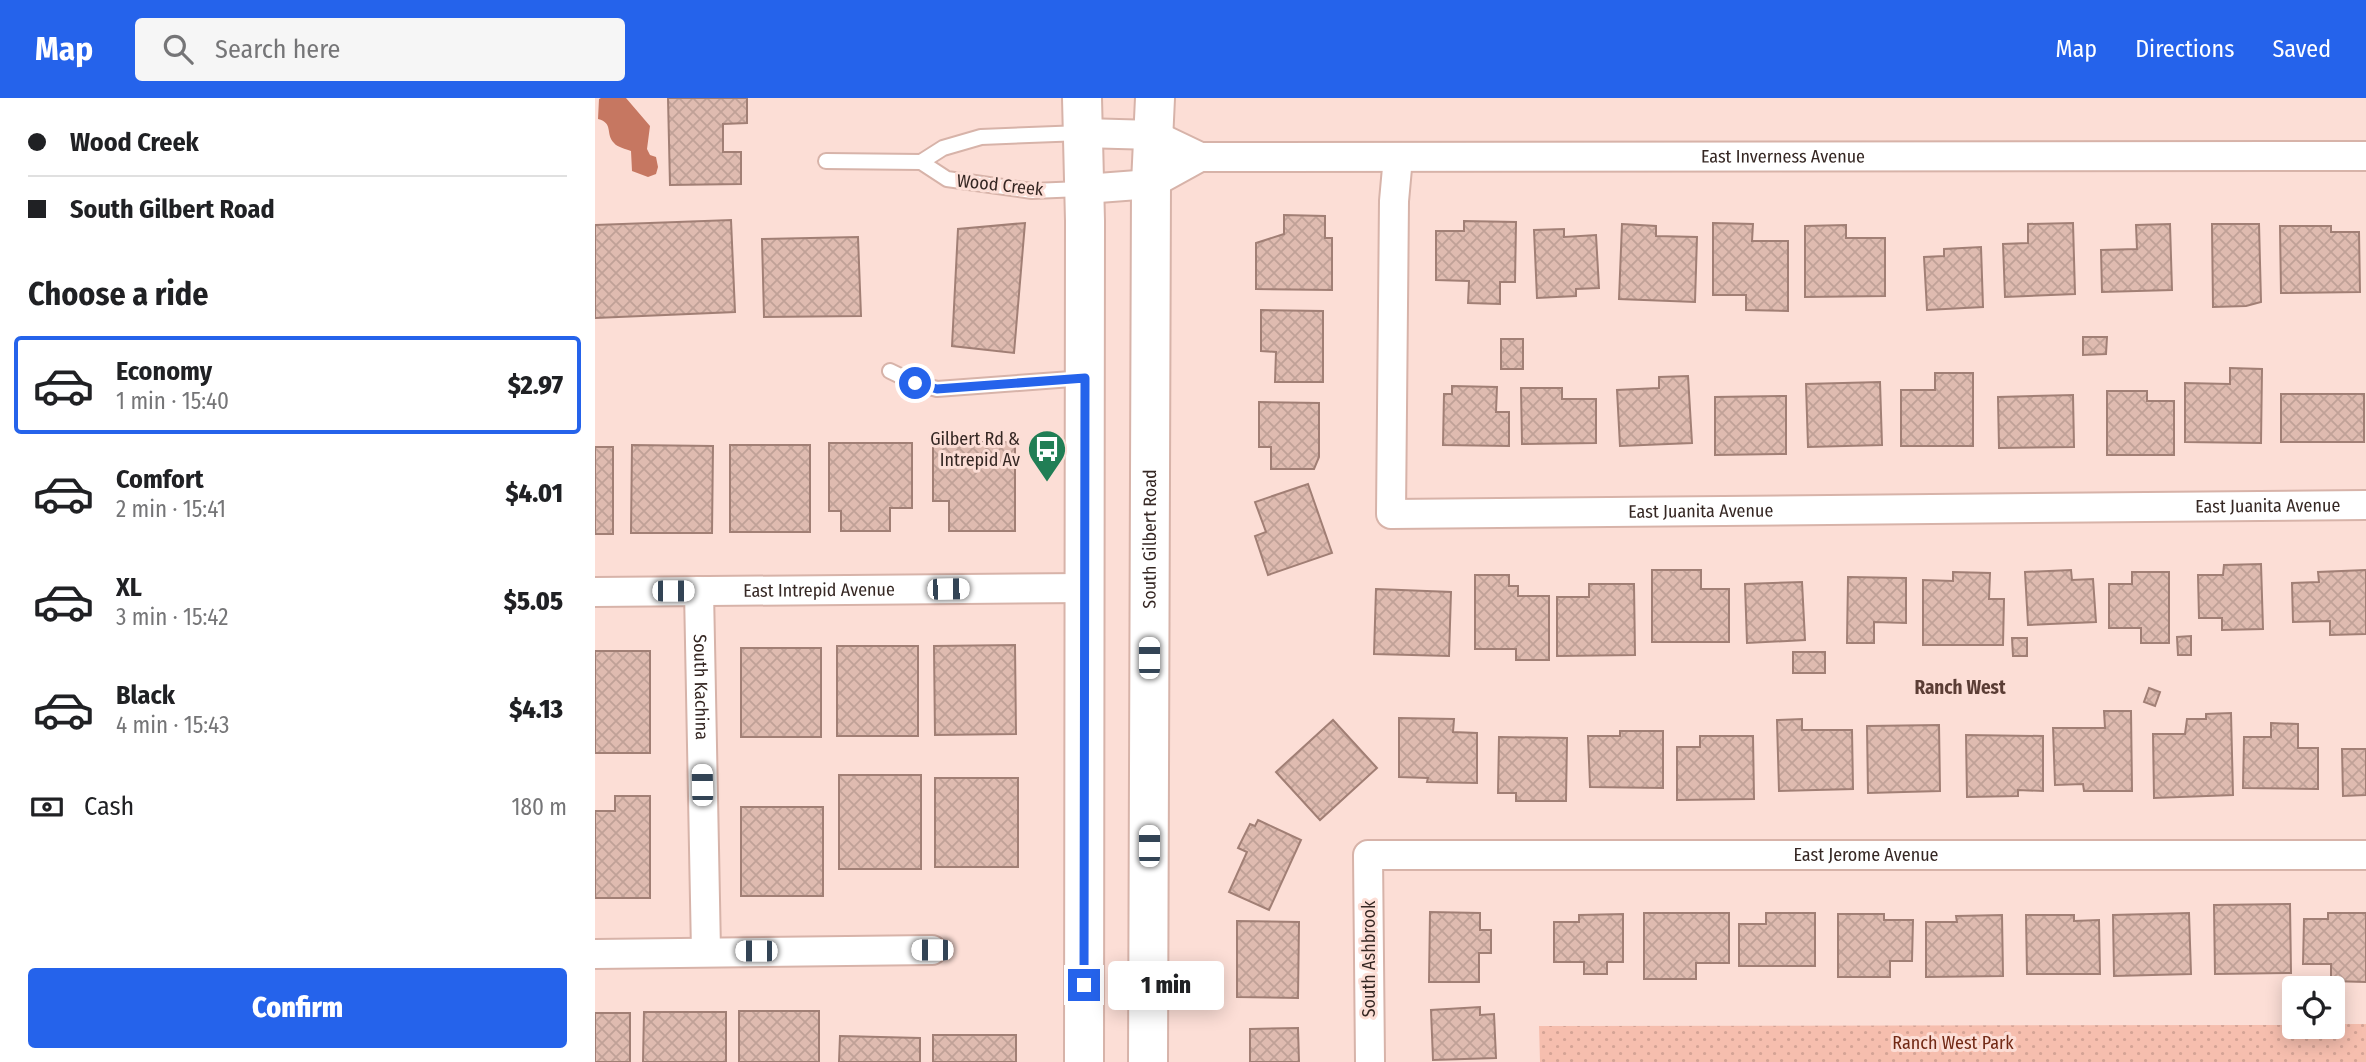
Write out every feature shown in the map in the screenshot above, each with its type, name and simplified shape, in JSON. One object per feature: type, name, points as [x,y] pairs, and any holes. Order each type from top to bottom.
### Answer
[{"type":"main road","points":[[1082,115],[1085,189],[1086,588],[1084,1062]]},
{"type":"main road","name":"South Gilbert Road","points":[[1148,1062],[1151,184],[1154,117]]},
{"type":"street","name":"East Inverness Avenue","points":[[1082,115],[1154,117],[1200,157]]},
{"type":"street","name":"East Inverness Avenue","points":[[1085,189],[1151,184],[1200,157],[2366,156]]},
{"type":"street","name":"East Juanita Avenue","points":[[1398,157],[1394,201],[1391,514],[2366,505]]},
{"type":"street","name":"East Intrepid Avenue","points":[[595,592],[1086,588]]},
{"type":"street","name":"South Kachina","points":[[699,591],[706,951]]},
{"type":"street","name":"East Jerome Avenue","points":[[1368,855],[2366,855]]},
{"type":"street","name":"South Ashbrook","points":[[1368,855],[1370,1062]]},
{"type":"street","points":[[595,954],[932,950]]},
{"type":"lane","name":"Wood Creek","points":[[921,162],[943,148],[1082,115]]},
{"type":"lane","name":"Wood Creek","points":[[826,161],[921,162],[947,179],[1033,191],[1085,189]]},
{"type":"lane","points":[[890,371],[915,383],[937,389],[1085,378]]},
{"type":"green space","name":"Ranch West Park","points":[[2345,1024],[2366,1024],[2366,1062],[1540,1062],[1539,1026],[2282,1025],[2282,1039],[2345,1039]]},
{"type":"shaded area","points":[[601,98],[626,98],[650,126],[647,149],[650,155],[656,157],[656,174],[648,177],[632,171],[631,151],[615,144],[611,140],[606,123],[598,119]]},
{"type":"building","points":[[668,98],[747,98],[747,123],[723,124],[723,152],[741,152],[741,184],[670,185]]},
{"type":"building","points":[[1284,215],[1325,216],[1325,238],[1332,238],[1332,290],[1256,289],[1256,243],[1284,234]]},
{"type":"building","points":[[731,220],[735,312],[595,318],[595,225]]},
{"type":"building","points":[[1464,221],[1516,222],[1515,282],[1500,282],[1500,304],[1468,303],[1469,281],[1436,280],[1436,231],[1464,231]]},
{"type":"building","points":[[1025,223],[1014,353],[952,346],[958,229]]},
{"type":"building","points":[[1713,223],[1753,224],[1752,241],[1788,241],[1788,311],[1746,310],[1746,295],[1713,295]]},
{"type":"building","points":[[2073,223],[2075,294],[2005,297],[2003,244],[2028,243],[2028,224]]},
{"type":"building","points":[[1622,224],[1656,226],[1656,236],[1697,237],[1695,302],[1619,299]]},
{"type":"building","points":[[2170,224],[2172,290],[2102,292],[2101,250],[2137,249],[2136,225]]},
{"type":"building","points":[[2212,224],[2259,224],[2261,302],[2246,306],[2213,307]]},
{"type":"building","points":[[1846,225],[1846,238],[1885,238],[1885,296],[1805,297],[1805,226]]},
{"type":"building","points":[[2280,226],[2331,226],[2331,232],[2359,232],[2360,292],[2281,293]]},
{"type":"building","points":[[1564,229],[1564,237],[1596,235],[1599,288],[1576,289],[1576,296],[1537,298],[1534,230]]},
{"type":"building","points":[[858,237],[861,316],[764,317],[762,239]]},
{"type":"building","points":[[1981,247],[1983,307],[1927,310],[1924,257],[1944,256],[1944,249]]},
{"type":"building","points":[[1261,310],[1323,311],[1323,382],[1275,382],[1276,352],[1261,351]]},
{"type":"building","points":[[2083,337],[2107,337],[2106,354],[2083,355]]},
{"type":"building","points":[[1501,339],[1523,339],[1523,369],[1501,369]]},
{"type":"building","points":[[2230,368],[2262,369],[2261,443],[2185,442],[2185,383],[2230,384]]},
{"type":"building","points":[[1935,373],[1973,373],[1973,446],[1901,446],[1901,390],[1935,390]]},
{"type":"building","points":[[1688,376],[1692,443],[1620,446],[1617,390],[1659,388],[1659,377]]},
{"type":"building","points":[[1880,382],[1882,445],[1808,447],[1806,384]]},
{"type":"building","points":[[1452,386],[1497,387],[1496,412],[1509,412],[1509,446],[1443,445],[1444,394],[1452,394]]},
{"type":"building","points":[[1521,388],[1562,388],[1562,399],[1596,399],[1596,443],[1522,444]]},
{"type":"building","points":[[2107,391],[2147,391],[2147,401],[2174,401],[2174,455],[2107,455]]},
{"type":"building","points":[[2281,394],[2364,394],[2364,442],[2281,442]]},
{"type":"building","points":[[2073,395],[2074,447],[1999,448],[1998,397]]},
{"type":"building","points":[[1786,396],[1786,454],[1715,455],[1715,397]]},
{"type":"building","points":[[1259,402],[1319,403],[1319,457],[1314,469],[1271,469],[1271,447],[1259,447]]},
{"type":"building","points":[[933,442],[1015,442],[1015,531],[949,531],[949,501],[933,501]]},
{"type":"building","points":[[829,443],[912,443],[912,508],[890,508],[890,531],[841,531],[841,511],[829,511]]},
{"type":"building","points":[[632,445],[713,446],[712,533],[631,533]]},
{"type":"building","points":[[730,445],[810,445],[810,532],[730,532]]},
{"type":"building","points":[[595,447],[613,447],[613,534],[595,534]]},
{"type":"building","points":[[1308,484],[1332,553],[1268,575],[1255,536],[1266,532],[1255,502]]},
{"type":"building","points":[[2261,564],[2263,629],[2222,630],[2222,618],[2199,618],[2198,575],[2223,575],[2224,565]]},
{"type":"building","points":[[1652,570],[1701,570],[1701,589],[1729,589],[1729,642],[1652,642]]},
{"type":"building","points":[[2071,570],[2072,580],[2093,579],[2096,622],[2028,625],[2025,572]]},
{"type":"building","points":[[2366,570],[2366,634],[2330,635],[2330,621],[2293,622],[2292,583],[2319,582],[2318,572]]},
{"type":"building","points":[[1953,572],[1990,573],[1989,599],[2004,599],[2003,645],[1923,645],[1923,580],[1953,581]]},
{"type":"building","points":[[2132,572],[2169,572],[2169,643],[2141,643],[2141,628],[2109,628],[2109,584],[2132,584]]},
{"type":"building","points":[[1475,575],[1509,575],[1509,586],[1518,586],[1518,596],[1549,596],[1549,660],[1516,660],[1516,649],[1475,649]]},
{"type":"building","points":[[1848,577],[1906,578],[1906,623],[1874,622],[1874,643],[1847,643]]},
{"type":"building","points":[[1802,582],[1805,640],[1747,643],[1745,584]]},
{"type":"building","points":[[1589,584],[1634,584],[1635,655],[1557,656],[1557,597],[1589,597]]},
{"type":"building","points":[[1376,589],[1451,592],[1449,656],[1374,654]]},
{"type":"building","points":[[2191,636],[2191,655],[2178,655],[2177,637]]},
{"type":"building","points":[[2012,638],[2027,638],[2027,656],[2013,656]]},
{"type":"building","points":[[1015,645],[1016,734],[935,735],[934,646]]},
{"type":"building","points":[[837,646],[918,646],[918,736],[837,736]]},
{"type":"building","points":[[741,648],[821,648],[821,737],[741,737]]},
{"type":"building","points":[[595,651],[650,651],[650,753],[595,753]]},
{"type":"building","points":[[1793,652],[1825,652],[1825,673],[1793,673]]},
{"type":"building","points":[[2149,688],[2160,692],[2155,706],[2144,702]]},
{"type":"building","points":[[2104,711],[2131,711],[2132,791],[2084,791],[2083,784],[2055,785],[2053,728],[2105,728]]},
{"type":"building","points":[[2231,713],[2233,795],[2154,798],[2153,734],[2185,734],[2187,719],[2206,719],[2206,714]]},
{"type":"building","points":[[1399,718],[1454,719],[1453,732],[1477,733],[1477,783],[1427,782],[1428,778],[1399,777]]},
{"type":"building","points":[[1802,719],[1802,730],[1852,730],[1853,789],[1779,791],[1777,720]]},
{"type":"building","points":[[1333,720],[1377,768],[1320,820],[1276,772]]},
{"type":"building","points":[[2271,723],[2298,724],[2298,748],[2318,748],[2318,789],[2243,788],[2244,737],[2271,737]]},
{"type":"building","points":[[1939,725],[1940,791],[1868,793],[1867,726]]},
{"type":"building","points":[[1620,731],[1663,731],[1663,788],[1590,787],[1588,736],[1620,736]]},
{"type":"building","points":[[1966,735],[2043,736],[2043,791],[2018,790],[2018,796],[1967,797]]},
{"type":"building","points":[[1700,736],[1753,736],[1754,799],[1677,800],[1677,747],[1700,747]]},
{"type":"building","points":[[1499,737],[1567,738],[1566,801],[1516,801],[1516,793],[1498,793]]},
{"type":"building","points":[[2342,749],[2366,749],[2366,795],[2343,796]]},
{"type":"building","points":[[839,775],[921,775],[921,869],[839,869]]},
{"type":"building","points":[[935,778],[1018,778],[1018,867],[935,867]]},
{"type":"building","points":[[615,796],[650,796],[650,898],[595,898],[595,811],[615,811]]},
{"type":"building","points":[[741,807],[823,807],[823,896],[741,896]]},
{"type":"building","points":[[1258,820],[1301,840],[1269,910],[1229,892],[1247,852],[1238,848],[1250,824],[1255,826]]},
{"type":"building","points":[[2290,904],[2291,973],[2215,974],[2214,905]]},
{"type":"building","points":[[1430,912],[1480,913],[1480,930],[1491,930],[1491,953],[1479,953],[1479,982],[1429,982]]},
{"type":"building","points":[[1644,913],[1729,913],[1729,963],[1696,963],[1696,979],[1644,979]]},
{"type":"building","points":[[1766,913],[1815,913],[1815,966],[1739,966],[1739,924],[1766,924]]},
{"type":"building","points":[[2189,913],[2191,974],[2114,976],[2113,915]]},
{"type":"building","points":[[2328,913],[2366,913],[2366,982],[2345,981],[2345,976],[2331,976],[2331,964],[2303,964],[2304,919],[2328,919]]},
{"type":"building","points":[[1623,914],[1623,962],[1607,962],[1607,974],[1584,974],[1584,962],[1554,962],[1554,922],[1579,922],[1579,915]]},
{"type":"building","points":[[1838,914],[1884,914],[1884,920],[1913,920],[1912,961],[1890,961],[1890,977],[1838,977]]},
{"type":"building","points":[[2002,915],[2003,976],[1926,977],[1926,922],[1957,922],[1956,916]]},
{"type":"building","points":[[2026,915],[2074,915],[2074,921],[2099,920],[2100,974],[2027,974]]},
{"type":"building","points":[[1237,921],[1299,922],[1298,998],[1237,997]]},
{"type":"building","points":[[1480,1007],[1480,1015],[1494,1014],[1496,1058],[1433,1060],[1431,1010]]},
{"type":"building","points":[[739,1011],[819,1011],[819,1062],[739,1062]]},
{"type":"building","points":[[644,1012],[726,1012],[726,1062],[643,1062]]},
{"type":"building","points":[[595,1013],[630,1013],[630,1062],[595,1062]]},
{"type":"building","points":[[1298,1028],[1299,1062],[1250,1062],[1250,1029]]},
{"type":"building","points":[[933,1035],[1016,1035],[1016,1062],[933,1062]]},
{"type":"building","points":[[840,1036],[920,1038],[920,1062],[839,1062]]},
{"type":"place","name":"Gilbert Rd & Intrepid Av","points":[[1047,483]]},
{"type":"district","name":"Ranch West","points":[[1960,687]]},
{"type":"route","points":[[915,383],[937,389],[1085,378],[1084,985]]}]
